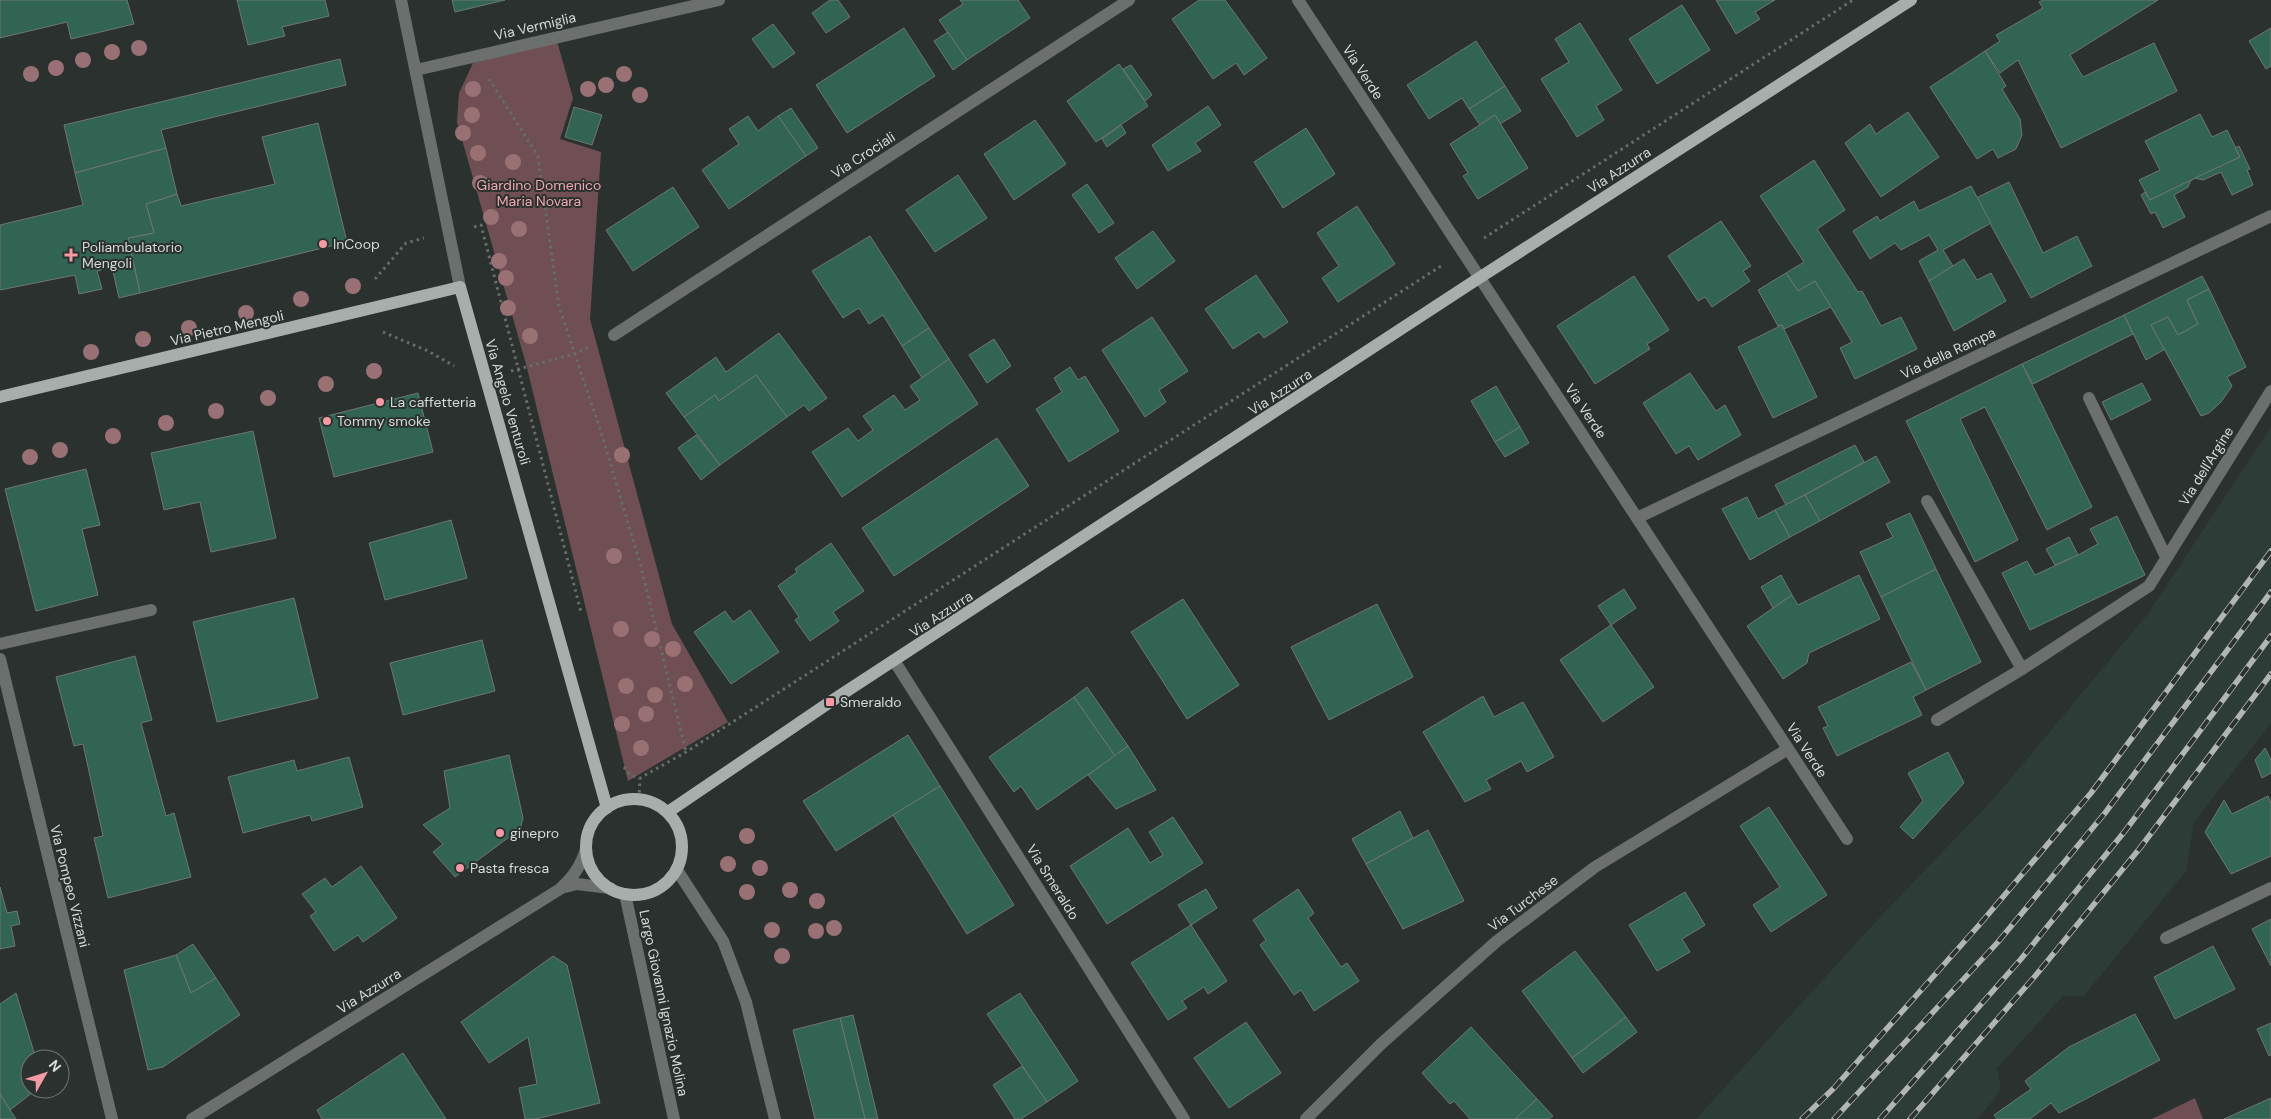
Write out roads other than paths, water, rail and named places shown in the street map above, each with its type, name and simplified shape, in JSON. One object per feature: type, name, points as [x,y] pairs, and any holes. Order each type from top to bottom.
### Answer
[{"type":"main road","name":"Via Azzurra","points":[[668,812],[830,702],[895,662],[1479,278],[1911,0]]},
{"type":"main road","name":"Via Pietro Mengoli","points":[[0,397],[460,286]]},
{"type":"main road","name":"Via Angelo Venturoli","points":[[460,286],[607,808]]},
{"type":"main road","points":[[639,799],[654,803],[668,812],[677,825],[682,839],[682,855],[677,870],[668,882],[655,890],[640,895],[624,894],[610,888],[598,878],[590,865],[586,849],[588,833],[596,818],[607,808],[622,800],[639,799]]},
{"type":"street","name":"Via Angelo Venturoli","points":[[401,0],[460,286]]},
{"type":"street","name":"Via Vermiglia","points":[[416,70],[719,0]]},
{"type":"street","name":"Via Crociali","points":[[614,335],[1128,0]]},
{"type":"street","name":"Via Verde","points":[[1298,0],[1847,839]]},
{"type":"street","name":"Via della Rampa","points":[[1638,517],[2271,216]]},
{"type":"street","name":"Via dell'Argine","points":[[1937,720],[2022,669],[2149,586],[2271,391]]},
{"type":"street","points":[[2089,398],[2166,557]]},
{"type":"street","points":[[1927,501],[2022,669]]},
{"type":"street","points":[[0,644],[151,610]]},
{"type":"street","name":"Via Pompeo Vizzani","points":[[0,659],[112,1119]]},
{"type":"street","name":"Via Smeraldo","points":[[895,662],[1184,1119]]},
{"type":"street","name":"Via Turchese","points":[[1306,1119],[1381,1044],[1498,941],[1595,867],[1788,749]]},
{"type":"street","name":"Via Azzurra","points":[[192,1119],[561,888],[582,863],[586,849]]},
{"type":"street","points":[[677,870],[723,941],[746,1002],[775,1119]]},
{"type":"street","name":"Via Azzurra","points":[[561,888],[577,884],[610,888]]},
{"type":"street","points":[[2166,938],[2271,888]]},
{"type":"street","name":"Largo Giovanni Ignazio Molina","points":[[624,894],[674,1119]]},
{"type":"railway","points":[[1802,1119],[1834,1088],[1980,924],[2091,793],[2271,551]]},
{"type":"railway","points":[[1834,1119],[1998,942],[2105,813],[2271,592]]},
{"type":"railway","points":[[1880,1119],[2021,959],[2125,831],[2271,636]]},
{"type":"railway","points":[[1910,1119],[2036,975],[2140,848],[2271,674]]},
{"type":"place","name":"InCoop","points":[[323,244]]},
{"type":"place","name":"Poliambulatorio Mengoli","points":[[71,255]]},
{"type":"place","name":"La caffetteria","points":[[380,402]]},
{"type":"place","name":"Tommy smoke","points":[[327,421]]},
{"type":"place","name":"Smeraldo","points":[[830,702]]},
{"type":"place","name":"ginepro","points":[[500,833]]},
{"type":"place","name":"Pasta fresca","points":[[460,868]]},
{"type":"park label","name":"Giardino Domenico Maria Novara","points":[[539,194]]}]
